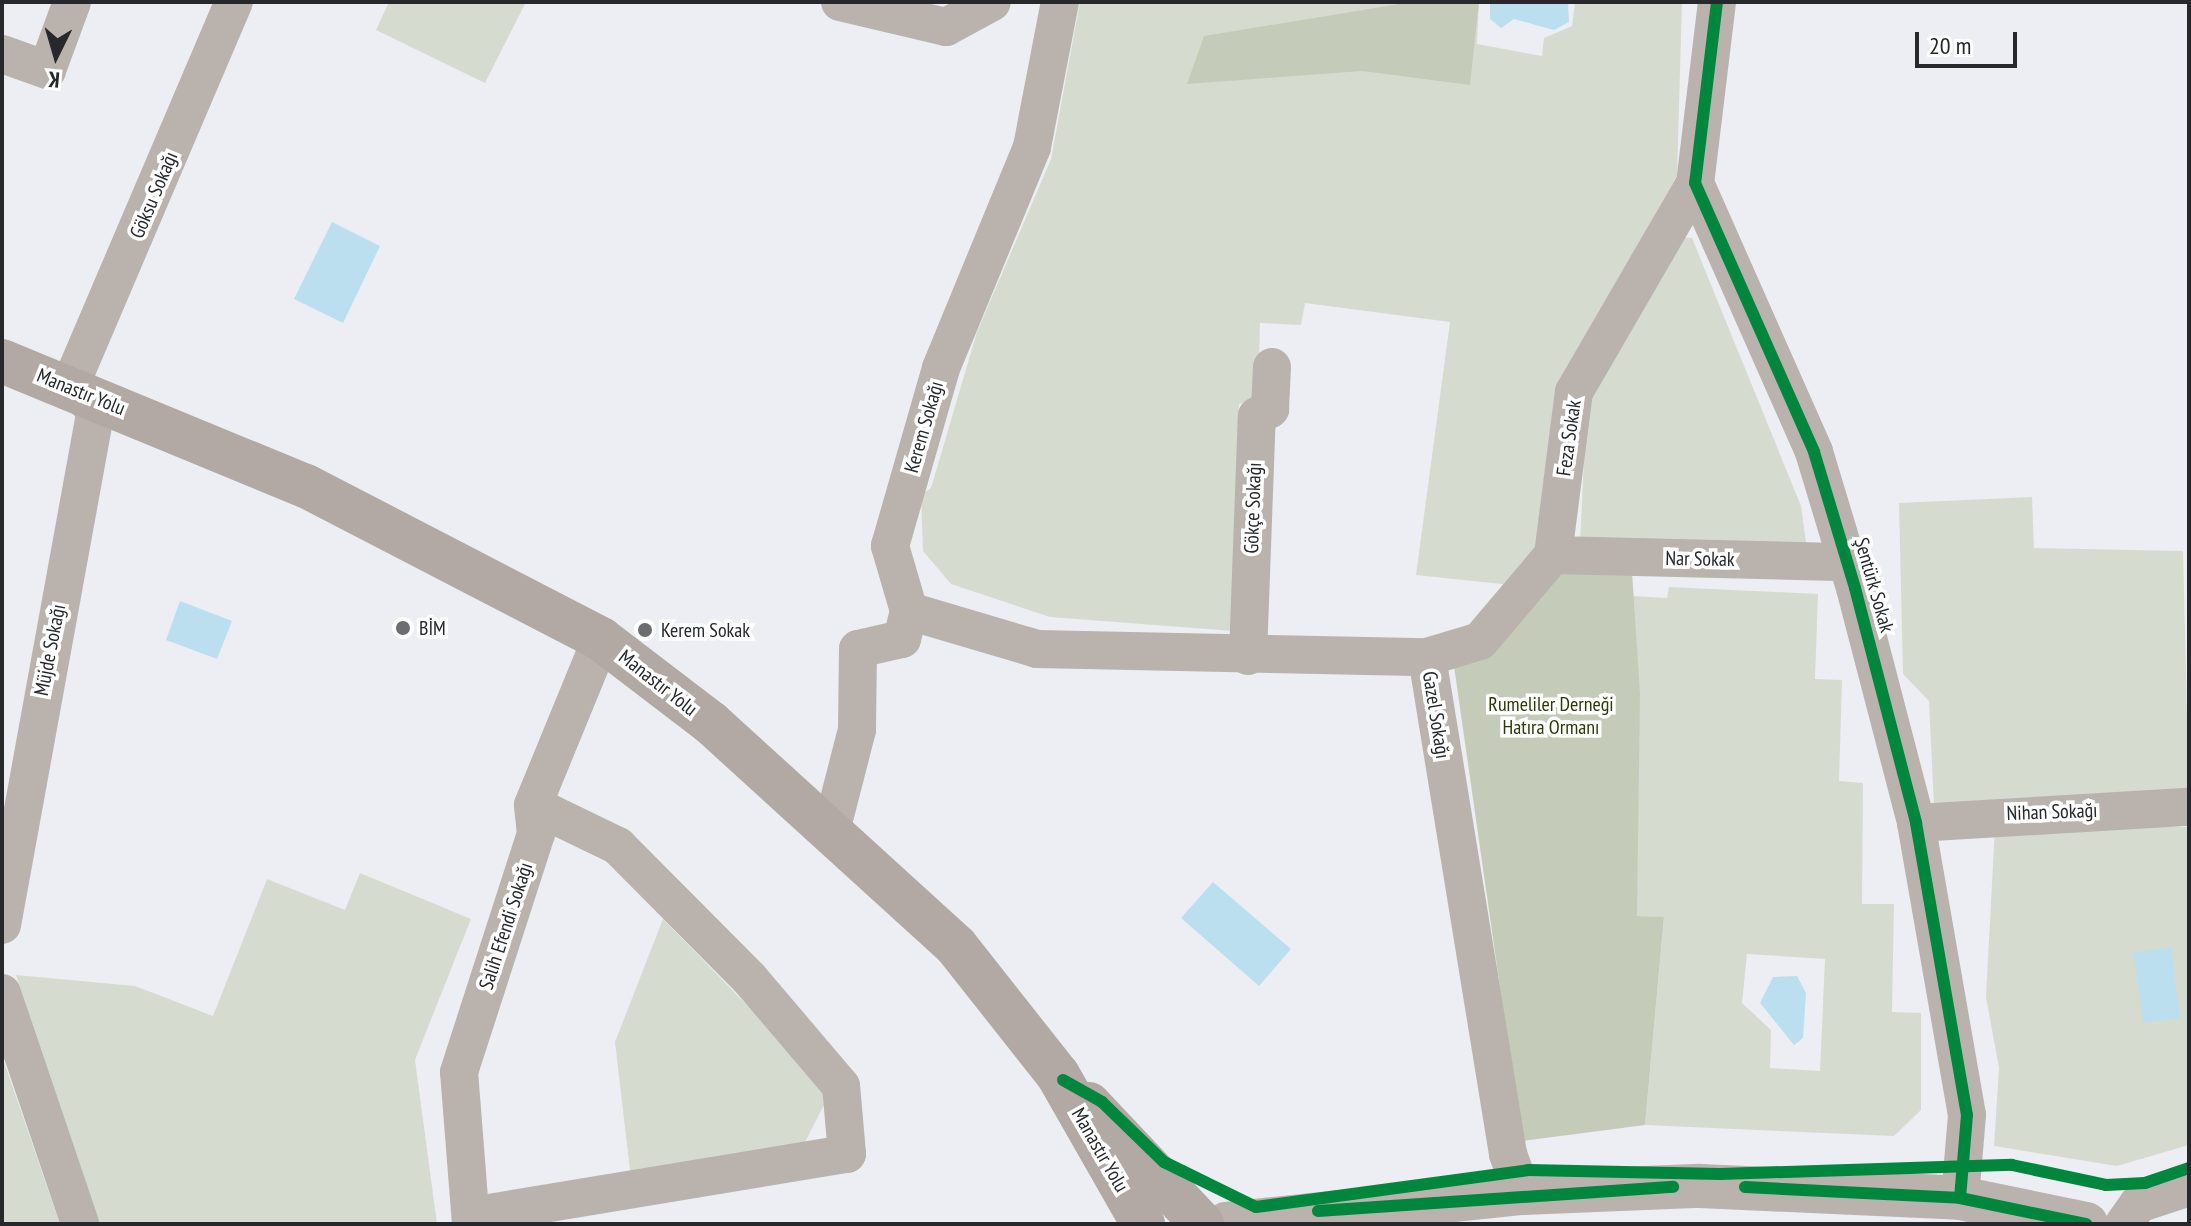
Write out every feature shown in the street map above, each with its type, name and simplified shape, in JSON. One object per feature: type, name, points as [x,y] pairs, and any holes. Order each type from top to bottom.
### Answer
[{"type":"main road","name":"Manastır Yolu","points":[[2,361],[70,386],[306,486],[601,639],[711,723],[956,946],[1117,1150],[1143,1224]]},
{"type":"main road","points":[[1106,1224],[1117,1150]]},
{"type":"main road","points":[[1117,1150],[1202,1224]]},
{"type":"street","points":[[2,54],[47,70],[72,2]]},
{"type":"street","name":"Göksu Sokağı","points":[[70,386],[234,2]]},
{"type":"street","points":[[840,2],[898,7],[946,27],[992,2]]},
{"type":"street","name":"Kerem Sokağı","points":[[909,611],[890,546],[941,368],[1032,147],[1060,2]]},
{"type":"street","points":[[1695,183],[1717,2]]},
{"type":"street","name":"Feza Sokak","points":[[1553,555],[1574,392],[1695,183]]},
{"type":"street","name":"Şentürk Sokak","points":[[1695,183],[1814,452],[1847,562],[1916,823],[1967,1115],[1960,1198]]},
{"type":"street","name":"Gökçe Sokağı","points":[[1248,656],[1257,416],[1270,409],[1272,367]]},
{"type":"street","name":"Müjde Sokağı","points":[[2,925],[96,409],[70,386]]},
{"type":"street","points":[[1427,657],[1480,641],[1553,555]]},
{"type":"street","name":"Nar Sokak","points":[[1553,555],[1847,562]]},
{"type":"street","points":[[831,831],[857,730],[858,649],[902,639],[909,611]]},
{"type":"street","name":"Gazel Sokağı","points":[[909,611],[1037,649],[1248,656],[1427,657],[1508,1154],[1522,1193]]},
{"type":"street","name":"Salih Efendi Sokağı","points":[[471,1220],[459,1072],[536,834],[533,805],[601,639]]},
{"type":"street","points":[[471,1220],[847,1154],[841,1086],[749,978],[618,846],[533,805]]},
{"type":"street","name":"Nihan Sokağı","points":[[1916,823],[2189,807]]},
{"type":"street","points":[[2,993],[80,1224]]},
{"type":"street","points":[[1117,1150],[1201,1197],[1235,1211],[1276,1214]]},
{"type":"street","points":[[2124,1224],[2138,1204],[2189,1187]]},
{"type":"street","points":[[1226,1224],[1276,1214],[1522,1193],[1826,1188],[1960,1198],[2086,1224]]},
{"type":"shaded area","points":[[389,2],[526,2],[485,83],[376,30]]},
{"type":"shaded area","points":[[1080,2],[1479,2],[1477,44],[1542,56],[1544,38],[1572,26],[1575,2],[1682,2],[1677,176],[1563,376],[1537,550],[1511,585],[1416,575],[1450,322],[1305,303],[1301,325],[1260,323],[1258,399],[1239,404],[1233,631],[1050,617],[951,584],[923,551],[921,495],[931,488],[977,332],[1051,159]]},
{"type":"shaded area","points":[[1680,237],[1692,238],[1801,506],[1807,550],[1580,544],[1587,397]]},
{"type":"shaded area","points":[[2032,497],[2034,548],[2183,551],[2189,795],[1934,807],[1929,701],[1903,674],[1899,503]]},
{"type":"shaded area","points":[[1669,587],[1818,594],[1815,679],[1842,680],[1839,781],[1863,783],[1862,904],[1894,904],[1892,1012],[1921,1013],[1921,1110],[1894,1136],[1645,1125],[1664,918],[1637,916],[1633,596],[1667,598]],"holes":[[[1747,954],[1825,959],[1820,1071],[1770,1068],[1771,1030],[1742,1003]]]},
{"type":"shaded area","points":[[1995,827],[2189,827],[2189,1145],[2117,1166],[1994,1146],[1999,1068],[1986,997]]},
{"type":"shaded area","points":[[360,873],[471,919],[415,1060],[437,1224],[98,1224],[16,975],[135,986],[213,1016],[267,879],[345,910]]},
{"type":"shaded area","points":[[663,919],[820,1080],[826,1101],[799,1154],[631,1179],[615,1042]]},
{"type":"shaded area","points":[[2,1056],[60,1224],[2,1224]]},
{"type":"green space","points":[[1411,2],[1479,2],[1470,85],[1362,71],[1187,84],[1204,36]]},
{"type":"green space","name":"Rumeliler Derneği Hatıra Ormanı","points":[[1565,570],[1632,571],[1640,694],[1637,916],[1664,917],[1645,1125],[1522,1141],[1454,666]]},
{"type":"water","points":[[1490,2],[1568,2],[1569,22],[1554,30],[1514,19],[1501,28],[1490,19]]},
{"type":"water","points":[[332,222],[380,246],[343,323],[294,299]]},
{"type":"water","points":[[180,601],[232,621],[217,659],[166,640]]},
{"type":"water","points":[[1213,882],[1291,949],[1259,986],[1181,918]]},
{"type":"water","points":[[2171,947],[2180,1018],[2143,1023],[2133,953]]},
{"type":"water","points":[[1797,976],[1806,993],[1803,1038],[1794,1045],[1760,1003],[1773,977]]},
{"type":"cycle path","points":[[1717,2],[1695,183],[1814,452],[1855,588],[1916,823],[1967,1115],[1960,1198]]},
{"type":"cycle path","points":[[1063,1080],[1102,1102],[1164,1162],[1256,1207],[1528,1170],[1720,1174],[2012,1165],[2106,1185],[2145,1183],[2189,1168]]},
{"type":"cycle path","points":[[1318,1211],[1673,1187]]},
{"type":"cycle path","points":[[1745,1187],[1960,1198],[2086,1224]]},
{"type":"place","name":"BİM","points":[[403,628]]},
{"type":"place","name":"Kerem Sokak","points":[[645,630]]}]
